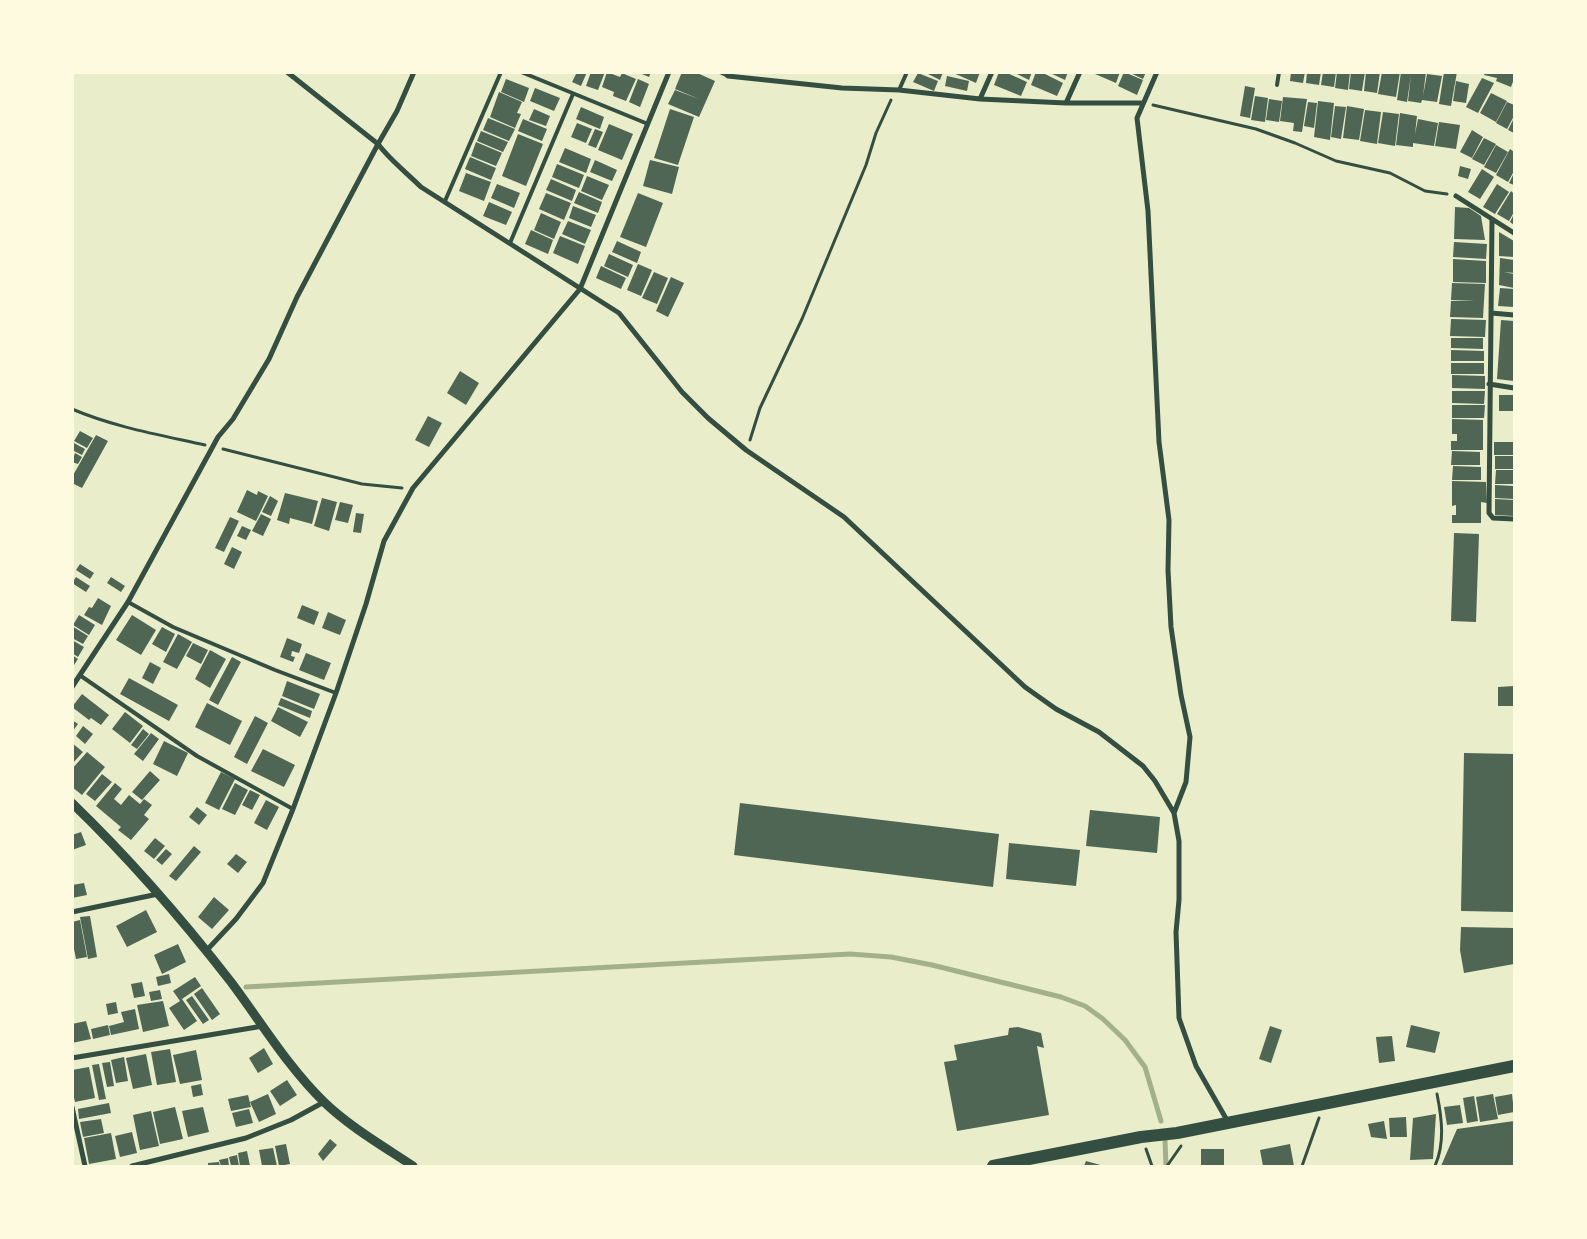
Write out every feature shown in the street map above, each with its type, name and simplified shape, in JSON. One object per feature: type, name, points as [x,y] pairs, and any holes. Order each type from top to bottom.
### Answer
[{"type":"main road","points":[[993,1166],[1149,1135],[1177,1132],[1324,1104],[1514,1066]]},
{"type":"street","points":[[287,72],[378,144],[387,156],[422,187],[619,313],[682,392],[708,418],[746,450],[844,517],[1025,687],[1056,709],[1099,732],[1143,766],[1155,781],[1174,813],[1179,841],[1179,900],[1176,932],[1179,1018],[1196,1066],[1228,1122]]},
{"type":"street","points":[[72,687],[128,602],[218,437],[233,419],[269,359],[297,297],[378,144],[398,111],[414,72]]},
{"type":"street","points":[[206,951],[236,919],[263,883],[336,693],[366,604],[384,541],[414,488],[580,289],[669,72]]},
{"type":"street","points":[[980,99],[992,72]]},
{"type":"street","points":[[1066,103],[1080,72]]},
{"type":"street","points":[[1157,72],[1142,103],[1138,118],[1148,211],[1159,442],[1169,520],[1168,570],[1171,627],[1181,695],[1190,737],[1186,782],[1174,813]]},
{"type":"street","points":[[729,74],[833,87],[899,90],[980,99],[1066,103],[1142,103]]},
{"type":"street","points":[[1456,196],[1514,233]]},
{"type":"street","points":[[1492,219],[1489,513],[1493,518],[1514,519]]},
{"type":"street","points":[[1491,313],[1514,314]]},
{"type":"street","points":[[1489,384],[1514,388]]},
{"type":"street","points":[[72,803],[158,894],[206,951],[303,1079],[324,1102],[356,1128],[413,1166]]},
{"type":"street","points":[[72,912],[158,894]]},
{"type":"street","points":[[72,1058],[264,1026]]},
{"type":"street","points":[[132,1166],[246,1138],[291,1120],[324,1102]]},
{"type":"street","points":[[72,1107],[85,1166]]},
{"type":"lane","points":[[445,201],[501,72]]},
{"type":"lane","points":[[521,72],[648,124]]},
{"type":"lane","points":[[720,72],[729,74]]},
{"type":"lane","points":[[899,90],[907,72]]},
{"type":"lane","points":[[1277,85],[1279,72]]},
{"type":"lane","points":[[510,243],[573,94]]},
{"type":"lane","points":[[128,602],[173,627],[275,670],[336,693]]},
{"type":"lane","points":[[81,676],[197,756],[293,809]]},
{"type":"path","points":[[746,450],[760,408],[802,319],[866,165],[876,133],[890,102],[899,90]]},
{"type":"path","points":[[1142,103],[1256,129],[1336,161],[1390,173],[1425,191],[1456,196]]},
{"type":"path","points":[[72,409],[86,415],[156,434],[213,446],[362,484],[393,488],[414,488]]},
{"type":"path","points":[[1435,1082],[1440,1108],[1442,1137],[1439,1156],[1435,1166]]},
{"type":"path","points":[[1302,1166],[1324,1104]]},
{"type":"path","points":[[1168,1166],[1171,1161]]},
{"type":"building","points":[[577,72],[587,72],[581,86],[572,82]]},
{"type":"building","points":[[591,72],[605,72],[598,90],[586,86]]},
{"type":"building","points":[[607,72],[620,77],[622,73],[636,79],[626,101],[613,96],[614,92],[602,87]]},
{"type":"building","points":[[637,72],[651,72],[649,77]]},
{"type":"building","points":[[682,72],[695,72],[715,81],[699,117],[668,104],[675,90],[699,99],[675,89]]},
{"type":"building","points":[[924,72],[943,72],[940,80]]},
{"type":"building","points":[[951,72],[980,72],[976,83]]},
{"type":"building","points":[[999,72],[1005,72],[1027,82],[1021,96],[994,85]]},
{"type":"building","points":[[1013,72],[1032,72],[1029,80]]},
{"type":"building","points":[[1036,72],[1041,72],[1063,83],[1057,96],[1031,85]]},
{"type":"building","points":[[1048,72],[1068,72],[1065,80]]},
{"type":"building","points":[[1096,72],[1120,72],[1116,83],[1095,74]]},
{"type":"building","points":[[1124,72],[1143,80],[1137,95],[1118,86]]},
{"type":"building","points":[[1128,72],[1146,72],[1143,79]]},
{"type":"building","points":[[1291,72],[1305,72],[1303,83],[1290,81]]},
{"type":"building","points":[[1307,72],[1321,72],[1319,85],[1306,83]]},
{"type":"building","points":[[1323,72],[1336,72],[1334,87],[1321,85]]},
{"type":"building","points":[[1337,72],[1350,72],[1348,90],[1335,88]]},
{"type":"building","points":[[1351,72],[1365,72],[1362,91],[1349,89]]},
{"type":"building","points":[[1366,72],[1380,72],[1377,93],[1364,91]]},
{"type":"building","points":[[1382,72],[1400,72],[1396,97],[1378,94]]},
{"type":"building","points":[[1401,72],[1426,72],[1423,96],[1427,74],[1442,76],[1437,102],[1422,100],[1421,103],[1408,101],[1411,75],[1407,102],[1397,100]]},
{"type":"building","points":[[1444,72],[1457,72],[1451,106],[1439,104]]},
{"type":"building","points":[[1485,72],[1514,72],[1511,87],[1496,81],[1497,78],[1484,75]]},
{"type":"building","points":[[918,73],[938,81],[934,91],[913,82]]},
{"type":"building","points":[[947,76],[969,81],[967,91],[945,86]]},
{"type":"building","points":[[1482,78],[1494,83],[1478,113],[1466,107]]},
{"type":"building","points":[[506,79],[529,88],[524,102],[501,92]]},
{"type":"building","points":[[638,79],[649,84],[640,107],[629,102]]},
{"type":"building","points":[[1456,81],[1469,84],[1466,103],[1453,101]]},
{"type":"building","points":[[1245,86],[1255,88],[1250,118],[1240,116]]},
{"type":"building","points":[[535,88],[560,98],[554,111],[530,101]]},
{"type":"building","points":[[499,92],[522,102],[517,113],[521,114],[515,128],[490,117]]},
{"type":"building","points":[[1491,93],[1507,101],[1496,122],[1480,113]]},
{"type":"building","points":[[1255,96],[1268,98],[1265,122],[1251,120]]},
{"type":"building","points":[[1283,97],[1307,99],[1302,132],[1293,131],[1294,123],[1280,121]]},
{"type":"building","points":[[1269,99],[1282,101],[1279,122],[1266,120]]},
{"type":"building","points":[[1318,101],[1334,103],[1330,140],[1314,137]]},
{"type":"building","points":[[1308,102],[1317,103],[1314,128],[1304,126]]},
{"type":"building","points":[[1507,102],[1514,105],[1514,116],[1507,129],[1496,123]]},
{"type":"building","points":[[1335,106],[1346,107],[1341,139],[1331,137]]},
{"type":"building","points":[[1347,106],[1364,109],[1359,140],[1343,138]]},
{"type":"building","points":[[581,107],[604,117],[600,129],[576,119]]},
{"type":"building","points":[[534,109],[550,116],[546,126],[529,120]]},
{"type":"building","points":[[670,109],[694,117],[678,165],[654,158]]},
{"type":"building","points":[[1365,110],[1381,112],[1377,144],[1360,141]]},
{"type":"building","points":[[1383,112],[1399,114],[1395,146],[1378,143]]},
{"type":"building","points":[[1400,113],[1417,116],[1415,134],[1418,119],[1438,123],[1434,146],[1413,143],[1413,147],[1396,145]]},
{"type":"building","points":[[488,118],[515,129],[509,141],[483,130]]},
{"type":"building","points":[[1514,118],[1514,133],[1508,130]]},
{"type":"building","points":[[523,119],[547,129],[542,141],[518,131]]},
{"type":"building","points":[[1439,122],[1460,125],[1456,149],[1435,146]]},
{"type":"building","points":[[577,123],[592,129],[586,143],[571,137]]},
{"type":"building","points":[[609,124],[633,134],[622,160],[598,150]]},
{"type":"building","points":[[595,129],[603,132],[596,148],[588,145]]},
{"type":"building","points":[[1472,130],[1483,137],[1472,158],[1460,152]]},
{"type":"building","points":[[481,131],[508,142],[503,152],[477,141]]},
{"type":"building","points":[[518,134],[543,144],[526,186],[502,176]]},
{"type":"building","points":[[1484,138],[1496,144],[1484,165],[1472,159]]},
{"type":"building","points":[[476,142],[502,153],[496,166],[471,156]]},
{"type":"building","points":[[1496,145],[1508,152],[1496,173],[1484,167]]},
{"type":"building","points":[[565,148],[591,159],[586,173],[559,162]]},
{"type":"building","points":[[1510,149],[1514,152],[1514,171],[1508,182],[1496,175]]},
{"type":"building","points":[[470,157],[496,168],[491,180],[465,169]]},
{"type":"building","points":[[595,160],[617,170],[612,181],[590,172]]},
{"type":"building","points":[[650,160],[679,167],[672,194],[643,186]]},
{"type":"building","points":[[557,164],[584,175],[579,188],[552,177]]},
{"type":"building","points":[[1460,166],[1471,169],[1468,179],[1458,176]]},
{"type":"building","points":[[1482,169],[1494,177],[1480,199],[1468,192]]},
{"type":"building","points":[[466,173],[491,182],[484,201],[459,191]]},
{"type":"building","points":[[1514,173],[1514,185],[1509,183]]},
{"type":"building","points":[[587,176],[609,185],[602,200],[581,191]]},
{"type":"building","points":[[551,179],[576,190],[572,201],[546,190]]},
{"type":"building","points":[[497,184],[520,193],[514,208],[491,198]]},
{"type":"building","points":[[1497,184],[1509,192],[1495,214],[1483,207]]},
{"type":"building","points":[[1511,191],[1514,194],[1514,212],[1509,221],[1497,214]]},
{"type":"building","points":[[579,192],[602,202],[598,213],[574,203]]},
{"type":"building","points":[[546,193],[571,203],[564,220],[539,209]]},
{"type":"building","points":[[638,193],[663,203],[646,247],[620,237]]},
{"type":"building","points":[[489,202],[512,212],[506,225],[483,216]]},
{"type":"building","points":[[573,206],[596,215],[591,227],[569,218]]},
{"type":"building","points":[[1455,207],[1469,208],[1481,216],[1485,240],[1454,239]]},
{"type":"building","points":[[541,213],[561,222],[554,239],[534,230]]},
{"type":"building","points":[[1514,214],[1514,225],[1510,222]]},
{"type":"building","points":[[568,221],[591,230],[585,244],[562,234]]},
{"type":"building","points":[[531,230],[553,240],[548,254],[525,244]]},
{"type":"building","points":[[1499,232],[1514,241],[1514,257],[1499,256]]},
{"type":"building","points":[[560,236],[585,246],[578,264],[553,253]]},
{"type":"building","points":[[617,241],[641,252],[637,263],[612,252]]},
{"type":"building","points":[[1454,242],[1487,244],[1486,259],[1453,257]]},
{"type":"building","points":[[609,254],[633,265],[628,277],[604,266]]},
{"type":"building","points":[[1500,258],[1514,260],[1514,273],[1504,272],[1514,274],[1514,288],[1499,285]]},
{"type":"building","points":[[1453,259],[1486,261],[1486,283],[1453,282]]},
{"type":"building","points":[[638,264],[652,270],[641,296],[627,290]]},
{"type":"building","points":[[601,266],[626,278],[621,289],[596,278]]},
{"type":"building","points":[[654,272],[668,278],[657,304],[642,298]]},
{"type":"building","points":[[671,277],[684,283],[668,317],[656,311]]},
{"type":"building","points":[[1452,283],[1485,284],[1483,318],[1450,317],[1451,301],[1475,301],[1451,300]]},
{"type":"building","points":[[1500,288],[1514,289],[1514,307],[1498,306]]},
{"type":"building","points":[[1451,319],[1486,320],[1485,337],[1450,336]]},
{"type":"building","points":[[1501,320],[1514,321],[1514,381],[1497,379]]},
{"type":"building","points":[[1451,338],[1483,338],[1483,349],[1451,348]]},
{"type":"building","points":[[1451,350],[1484,351],[1484,361],[1451,361]]},
{"type":"building","points":[[1451,363],[1484,363],[1484,374],[1451,374]]},
{"type":"building","points":[[460,371],[479,383],[466,405],[447,393]]},
{"type":"building","points":[[1452,375],[1485,376],[1485,389],[1452,388]]},
{"type":"building","points":[[1452,391],[1485,391],[1484,404],[1452,403]]},
{"type":"building","points":[[1499,395],[1514,395],[1514,411],[1499,411]]},
{"type":"building","points":[[1452,405],[1485,405],[1484,418],[1452,418]]},
{"type":"building","points":[[428,416],[442,423],[429,447],[415,440]]},
{"type":"building","points":[[1452,419],[1483,420],[1483,450],[1451,450],[1451,441],[1457,441],[1457,434],[1452,434]]},
{"type":"building","points":[[80,431],[93,438],[87,448],[74,441]]},
{"type":"building","points":[[96,435],[108,441],[82,488],[72,483],[72,477]]},
{"type":"building","points":[[1494,442],[1514,442],[1514,455],[1494,455]]},
{"type":"building","points":[[74,443],[85,449],[82,455],[72,450]]},
{"type":"building","points":[[1452,451],[1480,452],[1480,465],[1451,465]]},
{"type":"building","points":[[75,453],[82,457],[78,464],[72,462]]},
{"type":"building","points":[[1495,456],[1514,456],[1514,469],[1495,469]]},
{"type":"building","points":[[1453,466],[1481,467],[1481,480],[1452,480]]},
{"type":"building","points":[[1496,470],[1514,470],[1514,484],[1495,484]]},
{"type":"building","points":[[1452,481],[1486,482],[1487,503],[1481,502],[1481,523],[1452,523],[1452,515],[1456,515],[1456,505],[1452,506]]},
{"type":"building","points":[[1495,485],[1514,486],[1514,499],[1495,498]]},
{"type":"building","points":[[247,490],[257,495],[258,491],[268,496],[256,521],[237,512]]},
{"type":"building","points":[[285,493],[318,501],[312,524],[290,518],[289,524],[277,520]]},
{"type":"building","points":[[270,496],[278,501],[271,516],[262,512]]},
{"type":"building","points":[[322,498],[337,502],[329,531],[314,526]]},
{"type":"building","points":[[1495,499],[1514,500],[1514,516],[1495,515]]},
{"type":"building","points":[[340,502],[353,505],[348,523],[335,520]]},
{"type":"building","points":[[356,513],[364,514],[361,533],[353,532]]},
{"type":"building","points":[[261,514],[271,519],[263,536],[252,531]]},
{"type":"building","points":[[230,517],[239,521],[224,552],[215,548]]},
{"type":"building","points":[[242,526],[251,530],[246,540],[237,536]]},
{"type":"building","points":[[1454,533],[1479,534],[1476,622],[1451,621]]},
{"type":"building","points":[[232,547],[242,552],[234,569],[224,564]]},
{"type":"building","points":[[80,564],[94,573],[90,579],[76,570]]},
{"type":"building","points":[[76,577],[90,586],[86,592],[72,583]]},
{"type":"building","points":[[111,577],[125,586],[121,592],[107,583]]},
{"type":"building","points":[[98,598],[111,606],[102,625],[84,615],[89,607],[92,608]]},
{"type":"building","points":[[302,605],[319,612],[314,625],[297,618]]},
{"type":"building","points":[[328,612],[346,620],[340,635],[322,628]]},
{"type":"building","points":[[79,615],[95,625],[89,635],[73,625]]},
{"type":"building","points":[[132,615],[156,630],[141,655],[116,640]]},
{"type":"building","points":[[72,626],[88,636],[83,644],[72,638]]},
{"type":"building","points":[[162,627],[175,634],[166,652],[152,644]]},
{"type":"building","points":[[178,634],[192,642],[177,669],[163,662]]},
{"type":"building","points":[[287,638],[302,644],[299,653],[292,651],[291,656],[295,657],[293,662],[280,657]]},
{"type":"building","points":[[72,640],[84,647],[78,657],[72,653]]},
{"type":"building","points":[[193,643],[208,650],[201,664],[186,656]]},
{"type":"building","points":[[210,650],[226,659],[210,688],[195,679]]},
{"type":"building","points":[[306,653],[331,663],[324,680],[299,670]]},
{"type":"building","points":[[72,655],[78,659],[72,668]]},
{"type":"building","points":[[232,657],[241,662],[218,705],[209,700]]},
{"type":"building","points":[[150,662],[161,668],[153,684],[142,678]]},
{"type":"building","points":[[129,678],[178,705],[169,721],[120,694]]},
{"type":"building","points":[[287,681],[320,694],[314,709],[282,696]]},
{"type":"building","points":[[1514,686],[1514,706],[1498,706],[1498,687]]},
{"type":"building","points":[[82,694],[109,715],[101,725],[91,718],[89,720],[72,707]]},
{"type":"building","points":[[281,698],[312,711],[310,718],[278,705]]},
{"type":"building","points":[[207,703],[242,721],[230,745],[195,727]]},
{"type":"building","points":[[278,707],[308,722],[300,737],[271,721]]},
{"type":"building","points":[[125,712],[143,726],[130,743],[112,729]]},
{"type":"building","points":[[255,716],[268,723],[247,764],[234,757]]},
{"type":"building","points":[[72,720],[78,724],[72,732]]},
{"type":"building","points":[[83,726],[93,734],[85,744],[76,736]]},
{"type":"building","points":[[143,729],[149,734],[137,749],[131,745]]},
{"type":"building","points":[[151,733],[159,739],[143,761],[134,754]]},
{"type":"building","points":[[164,741],[188,753],[177,776],[153,764]]},
{"type":"building","points":[[72,743],[83,752],[72,764]]},
{"type":"building","points":[[263,749],[295,765],[284,787],[251,771]]},
{"type":"building","points":[[87,752],[105,767],[82,795],[72,787],[72,769]]},
{"type":"building","points":[[1464,753],[1514,754],[1514,912],[1461,911]]},
{"type":"building","points":[[150,771],[160,780],[142,800],[132,792]]},
{"type":"building","points":[[221,772],[235,779],[219,810],[205,803]]},
{"type":"building","points":[[102,774],[112,782],[95,801],[86,794]]},
{"type":"building","points":[[115,783],[122,789],[114,799],[121,805],[129,795],[140,804],[144,799],[152,805],[144,815],[149,819],[131,840],[118,830],[121,827],[96,806]]},
{"type":"building","points":[[235,783],[248,790],[235,815],[222,809]]},
{"type":"building","points":[[250,790],[260,795],[252,810],[242,805]]},
{"type":"building","points":[[266,800],[279,807],[267,830],[254,823]]},
{"type":"building","points":[[740,803],[999,834],[993,887],[734,855]]},
{"type":"building","points":[[197,807],[207,815],[199,825],[189,817]]},
{"type":"building","points":[[1090,810],[1160,817],[1157,853],[1086,846]]},
{"type":"building","points":[[81,832],[86,845],[72,850],[72,835]]},
{"type":"building","points":[[155,838],[165,846],[154,859],[144,851]]},
{"type":"building","points":[[1009,843],[1080,850],[1076,886],[1006,879]]},
{"type":"building","points":[[194,846],[201,852],[176,881],[169,876]]},
{"type":"building","points":[[166,849],[172,854],[162,865],[156,860]]},
{"type":"building","points":[[236,854],[247,862],[238,873],[227,864]]},
{"type":"building","points":[[84,883],[87,895],[72,898],[72,885]]},
{"type":"building","points":[[214,897],[229,910],[212,929],[198,917]]},
{"type":"building","points":[[146,910],[157,932],[127,947],[116,926]]},
{"type":"building","points":[[90,916],[97,957],[88,959],[80,917]]},
{"type":"building","points":[[80,920],[87,957],[76,959],[72,939],[72,922]]},
{"type":"building","points":[[1461,927],[1514,928],[1514,964],[1464,973],[1460,950]]},
{"type":"building","points":[[178,944],[186,962],[162,974],[154,955]]},
{"type":"building","points":[[169,974],[171,983],[158,986],[156,977]]},
{"type":"building","points":[[195,977],[201,986],[182,999],[197,1021],[184,1030],[169,1008],[180,1001],[173,991]]},
{"type":"building","points":[[142,982],[145,996],[134,998],[131,984]]},
{"type":"building","points":[[202,988],[220,1014],[212,1020],[194,994]]},
{"type":"building","points":[[160,990],[162,999],[151,1001],[149,992]]},
{"type":"building","points":[[192,996],[209,1020],[203,1024],[186,1000]]},
{"type":"building","points":[[163,1001],[169,1026],[143,1032],[137,1005]]},
{"type":"building","points":[[116,1002],[118,1013],[108,1015],[106,1004]]},
{"type":"building","points":[[135,1009],[139,1029],[111,1035],[109,1026],[124,1022],[121,1012]]},
{"type":"building","points":[[86,1021],[91,1039],[72,1043],[72,1024]]},
{"type":"building","points":[[108,1025],[110,1035],[93,1039],[91,1029]]},
{"type":"building","points":[[1411,1025],[1440,1032],[1435,1053],[1406,1047]]},
{"type":"building","points":[[1270,1026],[1282,1030],[1271,1063],[1259,1059]]},
{"type":"building","points":[[1018,1027],[1041,1033],[1044,1048],[1037,1046],[1049,1115],[957,1131],[944,1062],[957,1060],[954,1045],[1008,1035],[1009,1028]]},
{"type":"building","points":[[1392,1036],[1395,1061],[1379,1063],[1376,1037]]},
{"type":"building","points":[[264,1048],[273,1064],[258,1073],[249,1058]]},
{"type":"building","points":[[170,1049],[176,1082],[157,1085],[151,1052]]},
{"type":"building","points":[[196,1050],[202,1080],[180,1084],[173,1055]]},
{"type":"building","points":[[146,1054],[152,1085],[133,1089],[126,1058]]},
{"type":"building","points":[[124,1057],[128,1081],[116,1083],[111,1060]]},
{"type":"building","points":[[110,1062],[114,1086],[107,1087],[102,1063]]},
{"type":"building","points":[[99,1064],[106,1099],[99,1100],[92,1065]]},
{"type":"building","points":[[89,1067],[95,1098],[75,1102],[72,1089],[72,1070]]},
{"type":"building","points":[[287,1080],[297,1095],[280,1106],[270,1091]]},
{"type":"building","points":[[201,1084],[203,1095],[193,1097],[191,1086]]},
{"type":"building","points":[[268,1094],[276,1114],[259,1122],[250,1102]]},
{"type":"building","points":[[1493,1094],[1498,1119],[1480,1122],[1476,1097]]},
{"type":"building","points":[[1512,1094],[1514,1112],[1498,1115],[1495,1097]]},
{"type":"building","points":[[248,1095],[251,1107],[231,1111],[228,1099]]},
{"type":"building","points":[[1474,1096],[1478,1121],[1467,1123],[1463,1098]]},
{"type":"building","points":[[109,1103],[111,1113],[79,1119],[78,1109]]},
{"type":"building","points":[[1460,1105],[1463,1123],[1447,1125],[1444,1107]]},
{"type":"building","points":[[175,1107],[183,1139],[160,1144],[153,1112]]},
{"type":"building","points":[[203,1107],[209,1132],[188,1137],[182,1111]]},
{"type":"building","points":[[249,1109],[253,1123],[236,1127],[232,1113]]},
{"type":"building","points":[[151,1111],[159,1146],[140,1150],[133,1115]]},
{"type":"building","points":[[1436,1114],[1433,1159],[1410,1160],[1413,1118]]},
{"type":"building","points":[[1406,1117],[1407,1137],[1390,1137],[1389,1118]]},
{"type":"building","points":[[101,1119],[104,1133],[83,1137],[80,1122]]},
{"type":"building","points":[[1384,1121],[1387,1139],[1371,1137],[1368,1124]]},
{"type":"building","points":[[1514,1121],[1514,1166],[1441,1166],[1457,1129]]},
{"type":"building","points":[[132,1132],[137,1153],[120,1157],[115,1136]]},
{"type":"building","points":[[111,1133],[116,1159],[89,1164],[84,1138]]},
{"type":"building","points":[[330,1139],[337,1145],[323,1161],[318,1154]]},
{"type":"building","points":[[286,1144],[290,1164],[279,1166],[275,1146]]},
{"type":"building","points":[[1290,1144],[1294,1166],[1263,1166],[1260,1150]]},
{"type":"building","points":[[273,1148],[277,1166],[262,1166],[259,1150]]},
{"type":"building","points":[[1201,1149],[1224,1149],[1224,1166],[1201,1166]]},
{"type":"building","points":[[247,1151],[250,1166],[240,1166],[238,1153]]},
{"type":"building","points":[[237,1155],[239,1166],[231,1166],[229,1157]]},
{"type":"building","points":[[228,1158],[229,1166],[221,1166],[219,1160]]},
{"type":"building","points":[[1086,1161],[1104,1166],[1084,1166]]},
{"type":"building","points":[[219,1162],[220,1166],[208,1166],[208,1163]]},
{"type":"waterway","points":[[246,987],[850,954],[891,957],[932,965],[1061,997],[1085,1006],[1103,1019],[1125,1040],[1145,1067],[1161,1121]]},
{"type":"waterway","points":[[1165,1140],[1166,1166]]}]
